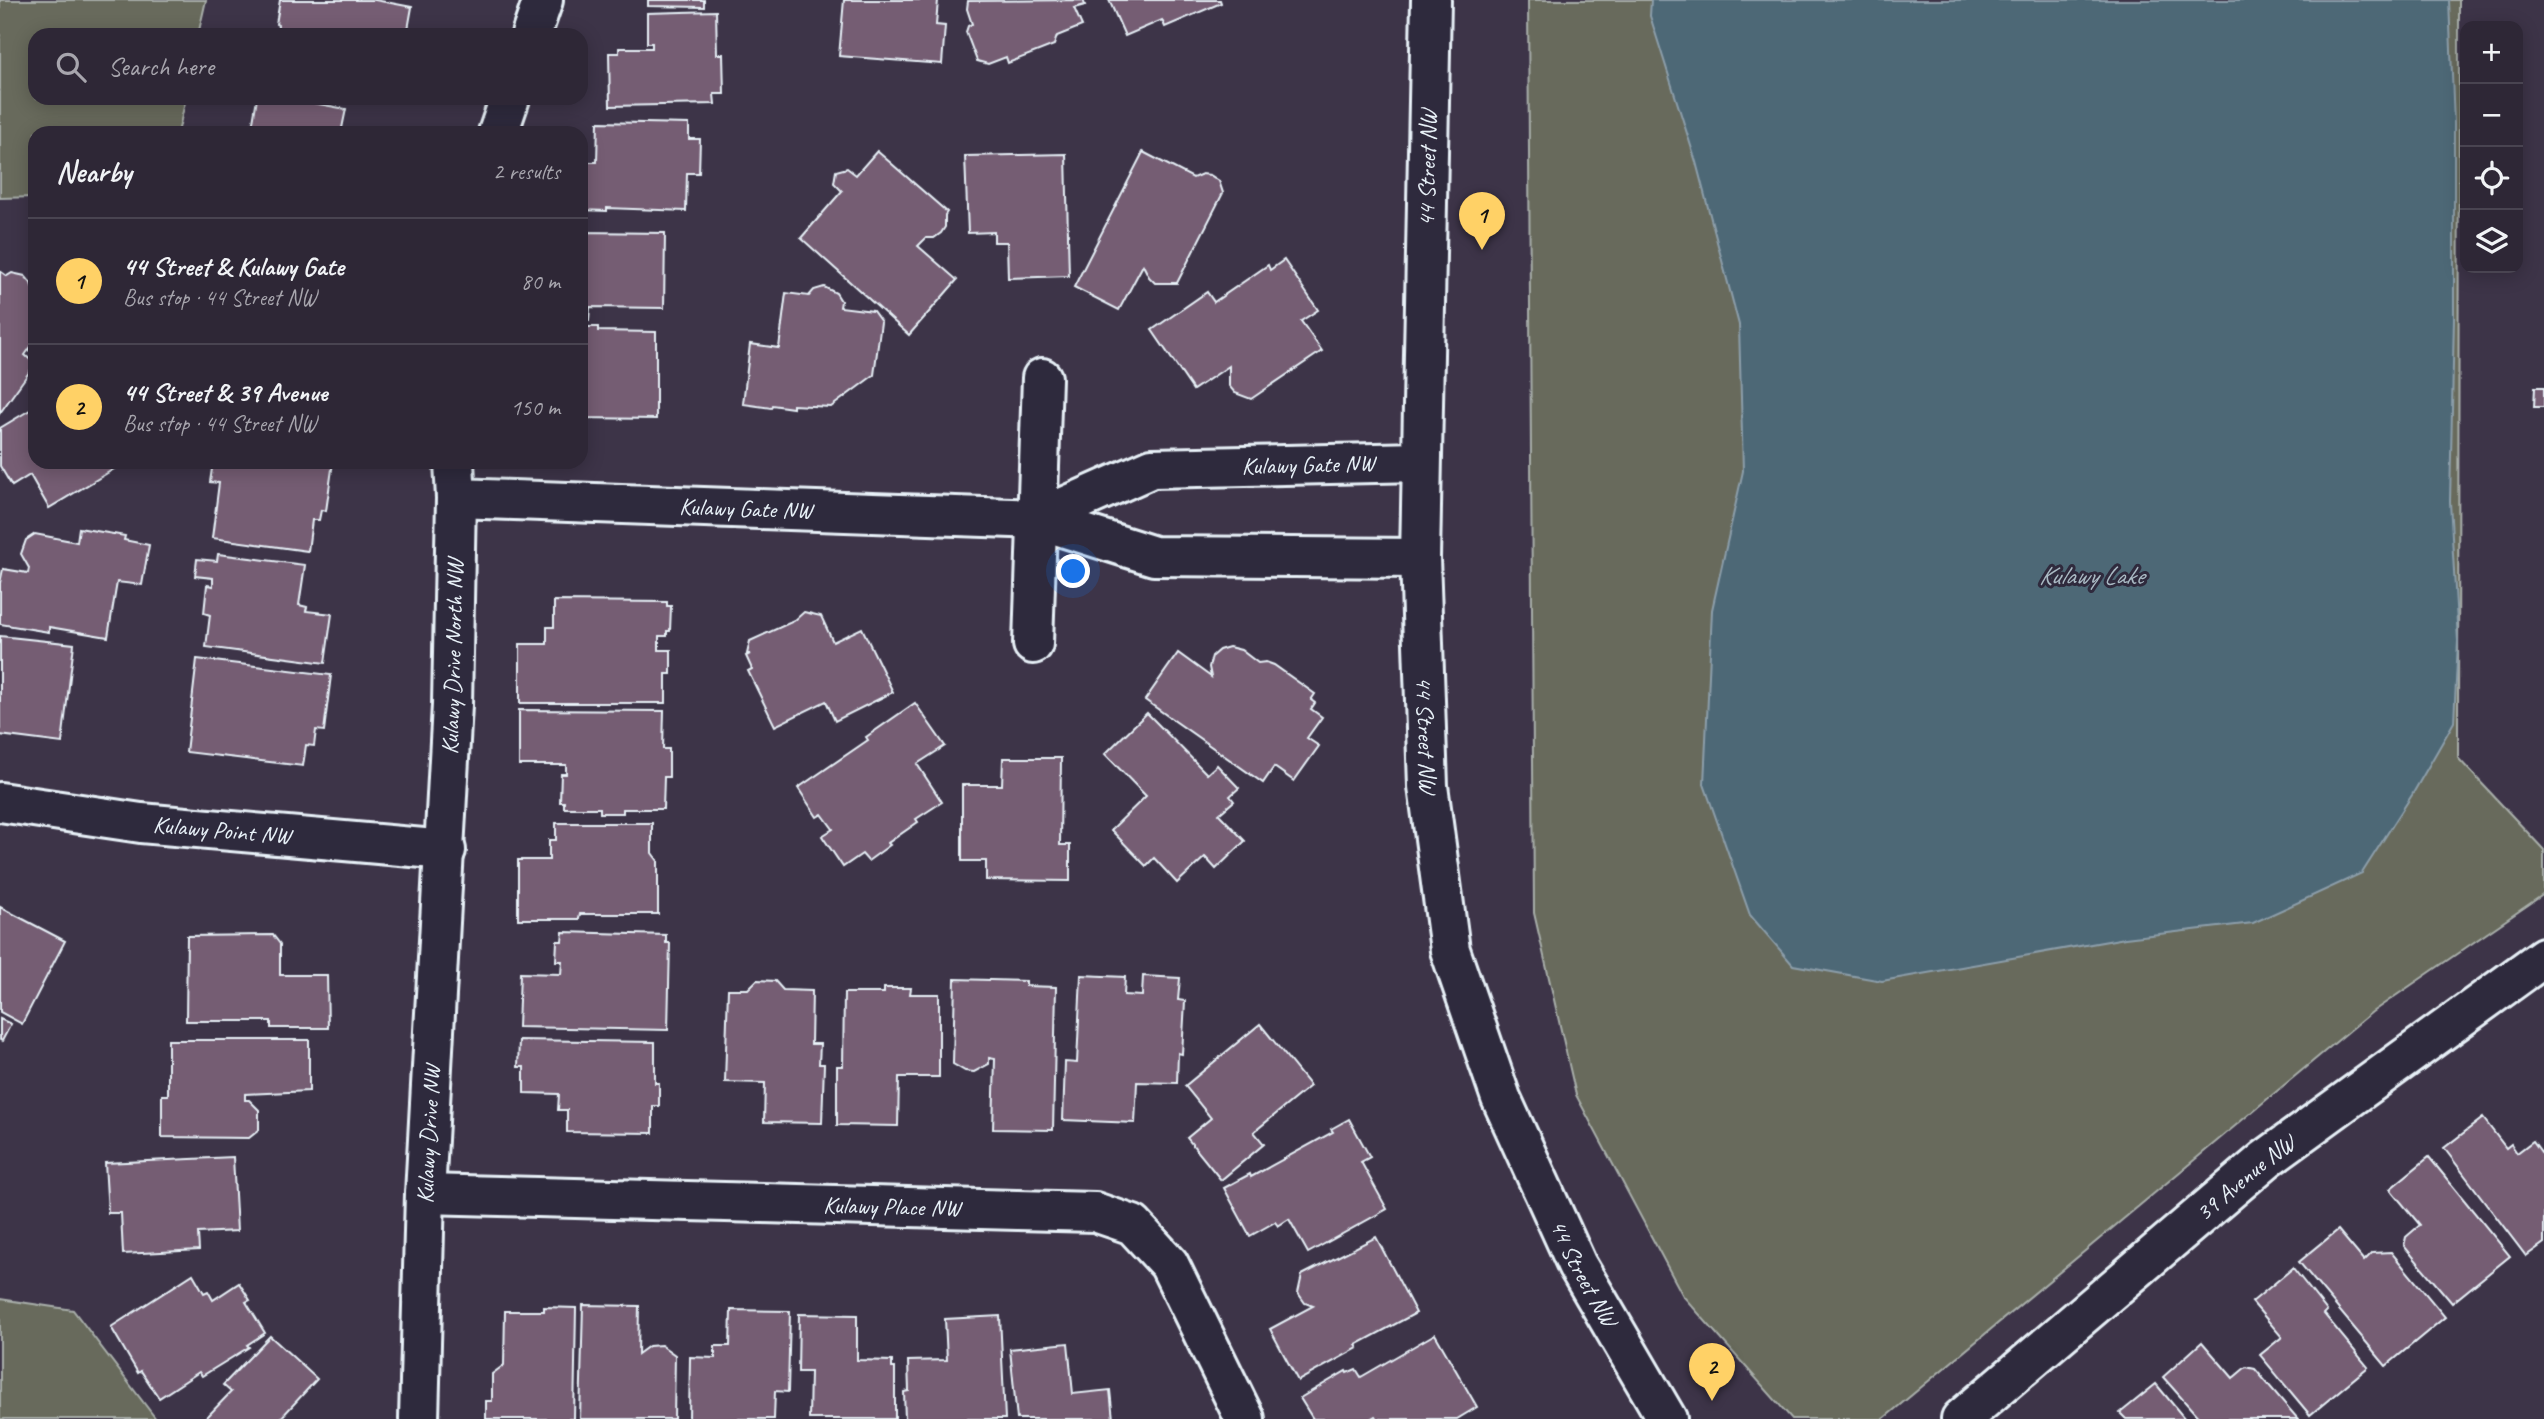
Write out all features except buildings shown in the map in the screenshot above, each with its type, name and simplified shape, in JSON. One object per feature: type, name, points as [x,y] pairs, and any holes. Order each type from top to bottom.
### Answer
[{"type":"street","points":[[533,28],[543,0]]},
{"type":"street","name":"44 Street NW","points":[[1431,0],[1420,558],[1428,786],[1450,950],[1501,1098],[1577,1265],[1667,1419]]},
{"type":"street","points":[[500,126],[507,105]]},
{"type":"street","points":[[1033,644],[1042,378]]},
{"type":"street","name":"Kulawy Gate NW","points":[[1037,519],[1152,468],[1421,462]]},
{"type":"street","name":"Kulawy Gate NW","points":[[455,480],[1037,519],[1154,556],[1420,558]]},
{"type":"street","name":"Kulawy Drive North NW","points":[[446,850],[452,705],[455,480]]},
{"type":"street","name":"Kulawy Point NW","points":[[0,802],[141,823],[446,850]]},
{"type":"street","name":"Kulawy Drive NW","points":[[419,1419],[425,1194],[446,850]]},
{"type":"street","name":"39 Avenue NW","points":[[1961,1419],[2266,1159],[2544,957]]},
{"type":"street","name":"Kulawy Place NW","points":[[425,1194],[1095,1212],[1133,1225],[1169,1264],[1245,1419]]},
{"type":"green space","points":[[0,0],[206,0],[200,28],[28,28],[28,105],[184,105],[180,126],[28,126],[28,197],[0,198]]},
{"type":"green space","points":[[1528,0],[2459,0],[2458,758],[2544,850],[2544,894],[2372,1012],[1883,1419],[1792,1419],[1683,1296],[1576,1095],[1534,913]]},
{"type":"green space","points":[[0,1299],[73,1310],[156,1419],[0,1419]]},
{"type":"water","name":"Kulawy Lake","points":[[1651,0],[2449,0],[2454,124],[2450,502],[2458,641],[2454,722],[2412,795],[2362,873],[2253,923],[2125,938],[1882,981],[1793,965],[1750,915],[1704,784],[1712,610],[1743,471],[1739,325],[1696,162],[1650,16]]},
{"type":"place","name":"44 Street & Kulawy Gate","points":[[1482,250]]},
{"type":"place","name":"44 Street & 39 Avenue","points":[[1712,1401]]}]
